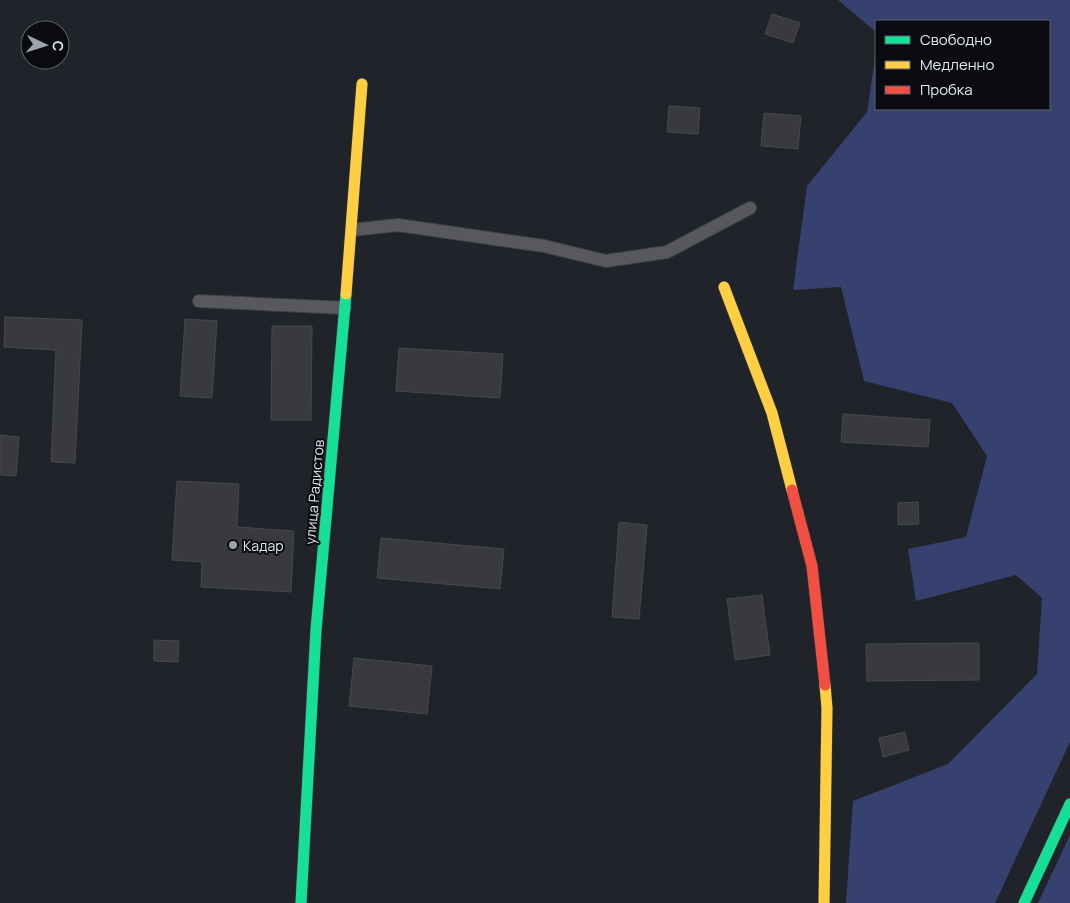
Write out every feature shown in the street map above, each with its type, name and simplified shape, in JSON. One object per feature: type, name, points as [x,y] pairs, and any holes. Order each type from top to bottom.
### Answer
[{"type":"street","name":"улица Радистов","points":[[302,903],[316,630],[352,230],[362,84]]},
{"type":"street","points":[[724,287],[772,413],[812,566],[827,708],[824,903]]},
{"type":"street","points":[[1024,903],[1070,804]]},
{"type":"lane","points":[[352,230],[398,226],[544,246],[606,261],[667,252],[750,208]]},
{"type":"lane","points":[[199,301],[345,308]]},
{"type":"shaded area","points":[[838,0],[1070,0],[1070,742],[995,903],[846,903],[853,801],[948,764],[1037,674],[1042,598],[1016,575],[916,601],[908,549],[966,537],[987,456],[952,403],[864,381],[841,287],[793,290],[807,186],[867,112],[875,59],[875,110],[1050,110],[1050,20],[875,20],[875,31]]},
{"type":"shaded area","points":[[1070,835],[1070,903],[1038,903]]},
{"type":"building","points":[[772,14],[800,23],[793,43],[765,34]]},
{"type":"building","points":[[669,106],[700,108],[698,134],[667,132]]},
{"type":"building","points":[[764,113],[801,116],[798,149],[761,146]]},
{"type":"building","points":[[5,317],[82,320],[75,463],[51,462],[56,350],[4,347]]},
{"type":"building","points":[[185,319],[217,321],[212,398],[180,396]]},
{"type":"building","points":[[272,326],[312,326],[311,420],[271,420]]},
{"type":"building","points":[[399,348],[503,354],[500,398],[396,391]]},
{"type":"building","points":[[843,414],[930,420],[928,447],[841,442]]},
{"type":"building","points":[[0,435],[19,437],[16,476],[0,475]]},
{"type":"building","name":"Кадар","points":[[177,481],[239,484],[237,527],[294,531],[291,592],[201,587],[202,562],[172,560]]},
{"type":"building","points":[[918,502],[919,524],[898,525],[898,503]]},
{"type":"building","points":[[619,522],[647,525],[639,619],[612,617]]},
{"type":"building","points":[[381,538],[504,549],[500,589],[377,578]]},
{"type":"building","points":[[762,595],[770,655],[735,660],[727,599]]},
{"type":"building","points":[[154,640],[179,641],[178,662],[154,661]]},
{"type":"building","points":[[979,643],[979,680],[867,681],[866,644]]},
{"type":"building","points":[[354,658],[432,666],[427,714],[349,706]]},
{"type":"building","points":[[905,732],[909,750],[883,757],[879,738]]},
{"type":"traffic: fast","points":[[301,903],[316,630],[346,294]]},
{"type":"traffic: fast","points":[[1024,903],[1070,804]]},
{"type":"traffic: slow","points":[[346,294],[362,84]]},
{"type":"traffic: slow","points":[[724,287],[772,413],[792,490]]},
{"type":"traffic: slow","points":[[824,903],[827,708],[825,685]]},
{"type":"traffic: jam","points":[[792,490],[812,566],[825,685]]},
{"type":"place","name":"Кадар","points":[[233,545]]}]
